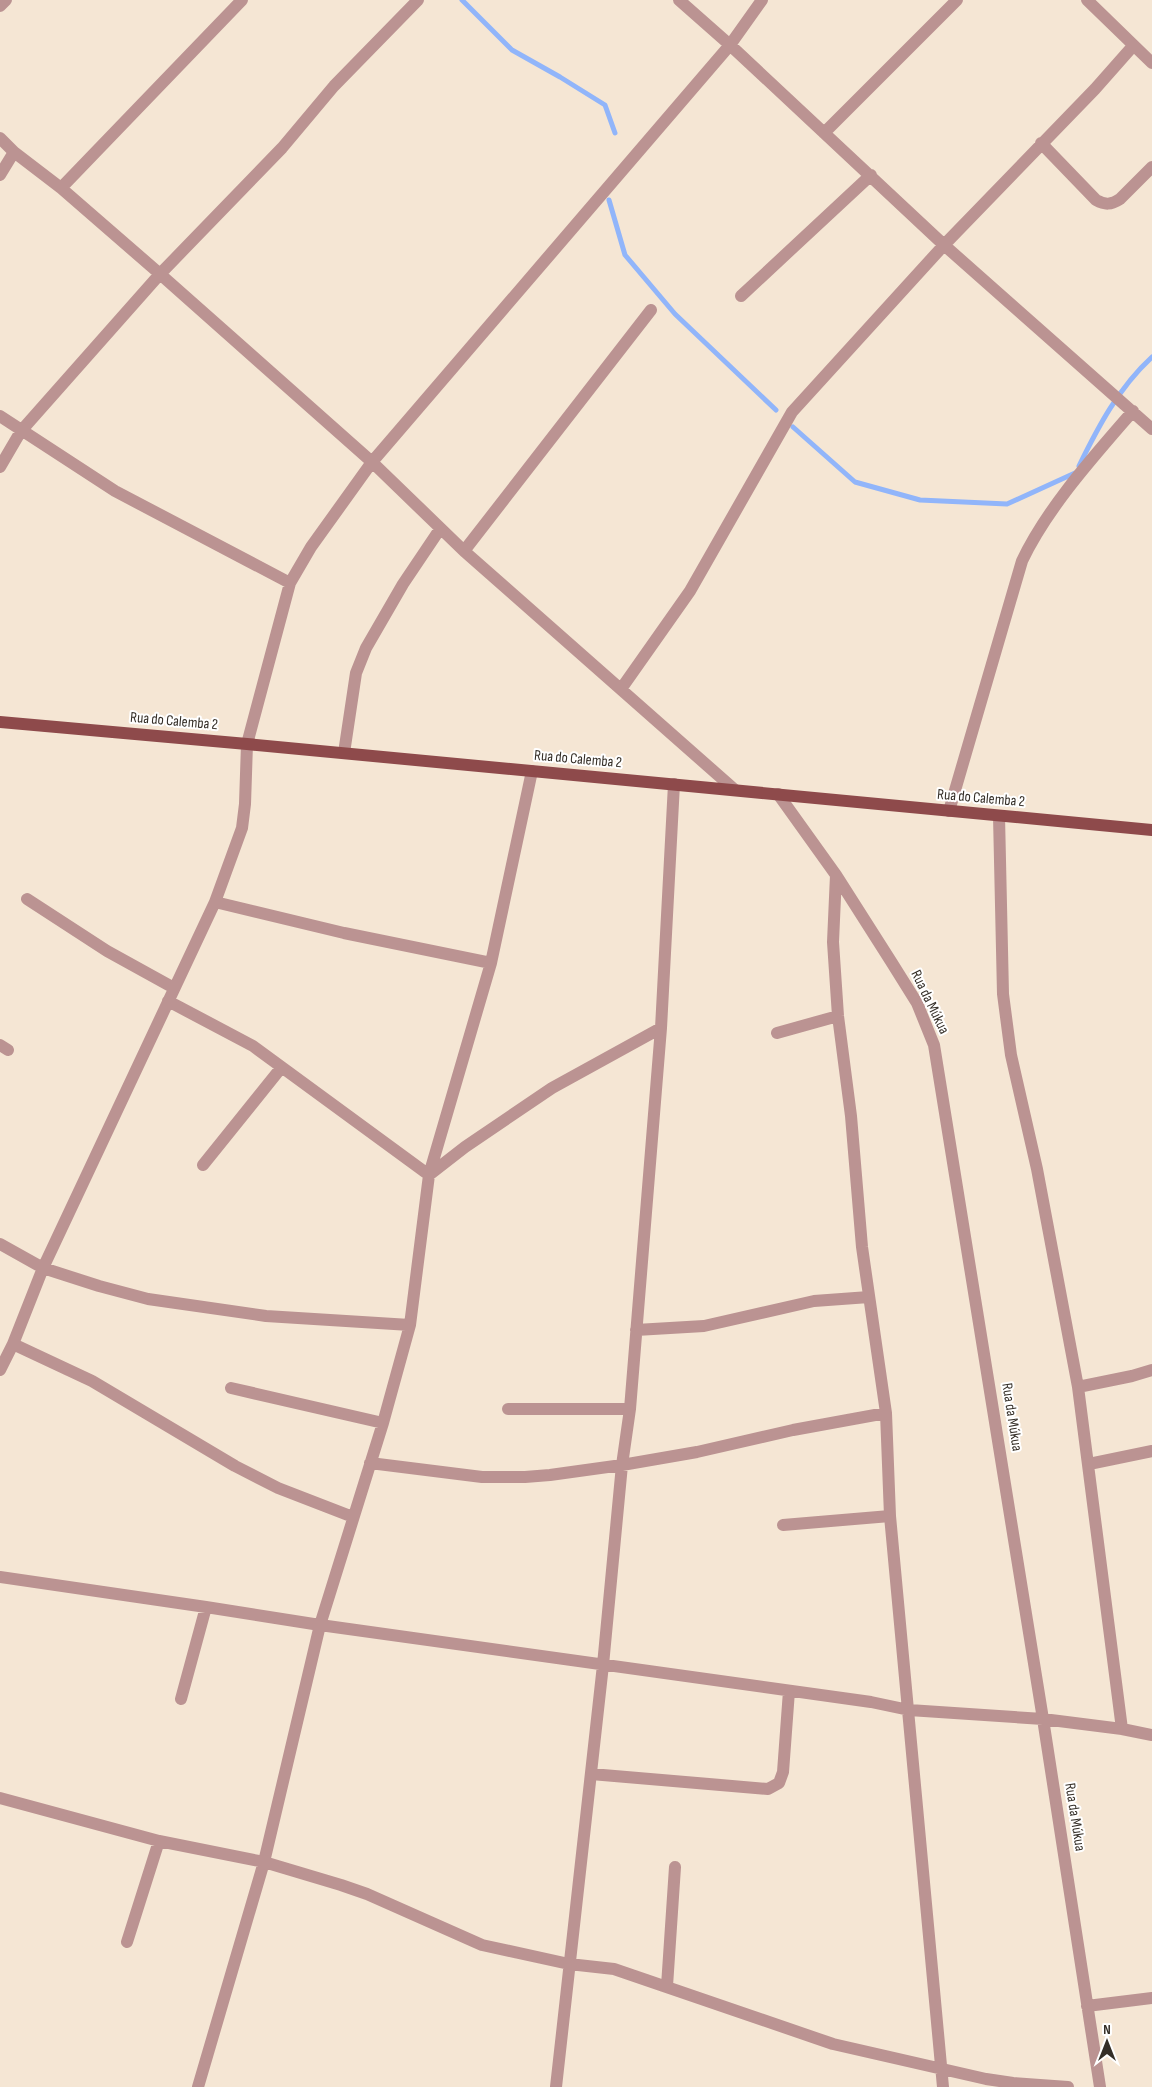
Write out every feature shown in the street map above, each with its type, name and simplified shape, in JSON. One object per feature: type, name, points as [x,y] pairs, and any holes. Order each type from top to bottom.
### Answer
[{"type":"main road","name":"Rua do Calemba 2","points":[[0,722],[1152,830]]},
{"type":"street","points":[[0,6],[6,0]]},
{"type":"street","points":[[61,188],[242,0]]},
{"type":"street","points":[[0,467],[21,431],[160,274],[282,148],[334,86],[418,0]]},
{"type":"street","points":[[679,0],[730,44],[944,245],[1152,429]]},
{"type":"street","points":[[0,1370],[13,1344],[43,1268],[215,902],[242,828],[245,804],[247,744],[290,583],[311,547],[372,462],[730,44],[762,0]]},
{"type":"street","points":[[824,133],[957,0]]},
{"type":"street","points":[[1087,0],[1152,63]]},
{"type":"street","points":[[621,689],[690,591],[792,412],[944,245],[1095,89],[1133,46]]},
{"type":"street","points":[[0,138],[14,152],[61,188],[160,274],[372,462],[464,551],[735,790]]},
{"type":"street","points":[[1042,143],[1096,200],[1107,205],[1114,204],[1120,199],[1152,167]]},
{"type":"street","points":[[0,175],[14,152]]},
{"type":"street","points":[[741,296],[871,175]]},
{"type":"street","points":[[464,551],[651,310]]},
{"type":"street","points":[[949,811],[1022,561],[1032,539],[1095,455],[1133,411]]},
{"type":"street","points":[[0,416],[115,491],[290,583]]},
{"type":"street","points":[[344,753],[356,673],[366,648],[403,584],[440,529]]},
{"type":"street","points":[[198,2087],[264,1862],[320,1625],[383,1423],[410,1325],[429,1175],[491,963],[532,771]]},
{"type":"street","points":[[556,2087],[603,1665],[622,1465],[630,1409],[661,1028],[674,784]]},
{"type":"street","name":"Rua da Múkua","points":[[778,794],[836,875],[917,1004],[934,1045],[945,1103],[1044,1718],[1100,2087]]},
{"type":"street","points":[[999,816],[1003,994],[1011,1055],[1037,1169],[1078,1387],[1122,1729]]},
{"type":"street","points":[[836,875],[833,942],[838,1016],[851,1116],[862,1247],[886,1413],[890,1516],[943,2087]]},
{"type":"street","points":[[27,898],[107,951],[174,988]]},
{"type":"street","points":[[215,902],[344,933],[491,963]]},
{"type":"street","points":[[168,1001],[252,1046],[429,1175]]},
{"type":"street","points":[[777,1033],[838,1016]]},
{"type":"street","points":[[429,1175],[465,1147],[552,1088],[661,1028]]},
{"type":"street","points":[[203,1165],[280,1068]]},
{"type":"street","points":[[0,1244],[43,1268],[148,1299],[266,1316],[410,1325]]},
{"type":"street","points":[[636,1330],[704,1326],[814,1301],[869,1297]]},
{"type":"street","points":[[13,1344],[92,1381],[235,1466],[270,1483],[353,1517]]},
{"type":"street","points":[[1078,1387],[1152,1370]]},
{"type":"street","points":[[231,1388],[383,1423]]},
{"type":"street","points":[[508,1409],[630,1409]]},
{"type":"street","points":[[370,1463],[482,1477],[525,1477],[622,1465],[697,1452],[793,1430],[886,1413]]},
{"type":"street","points":[[1089,1464],[1152,1451]]},
{"type":"street","points":[[783,1525],[890,1516]]},
{"type":"street","points":[[0,1578],[871,1702],[909,1710],[1044,1718],[1152,1735]]},
{"type":"street","points":[[181,1699],[206,1606]]},
{"type":"street","points":[[591,1774],[768,1790],[779,1783],[783,1772],[789,1691]]},
{"type":"street","points":[[0,1798],[159,1841],[264,1862],[366,1894],[482,1945],[570,1964],[614,1969],[833,2044],[941,2070],[1013,2084],[1068,2087]]},
{"type":"street","points":[[128,1942],[159,1841]]},
{"type":"street","points":[[666,1986],[675,1867]]},
{"type":"street","points":[[1087,2006],[1152,1998]]},
{"type":"waterway","points":[[462,0],[512,50],[605,105],[615,133]]},
{"type":"waterway","points":[[609,200],[625,255],[675,314],[776,410]]},
{"type":"waterway","points":[[1079,466],[1119,394],[1152,357]]},
{"type":"waterway","points":[[793,427],[855,482],[920,500],[1007,504],[1075,473]]}]
